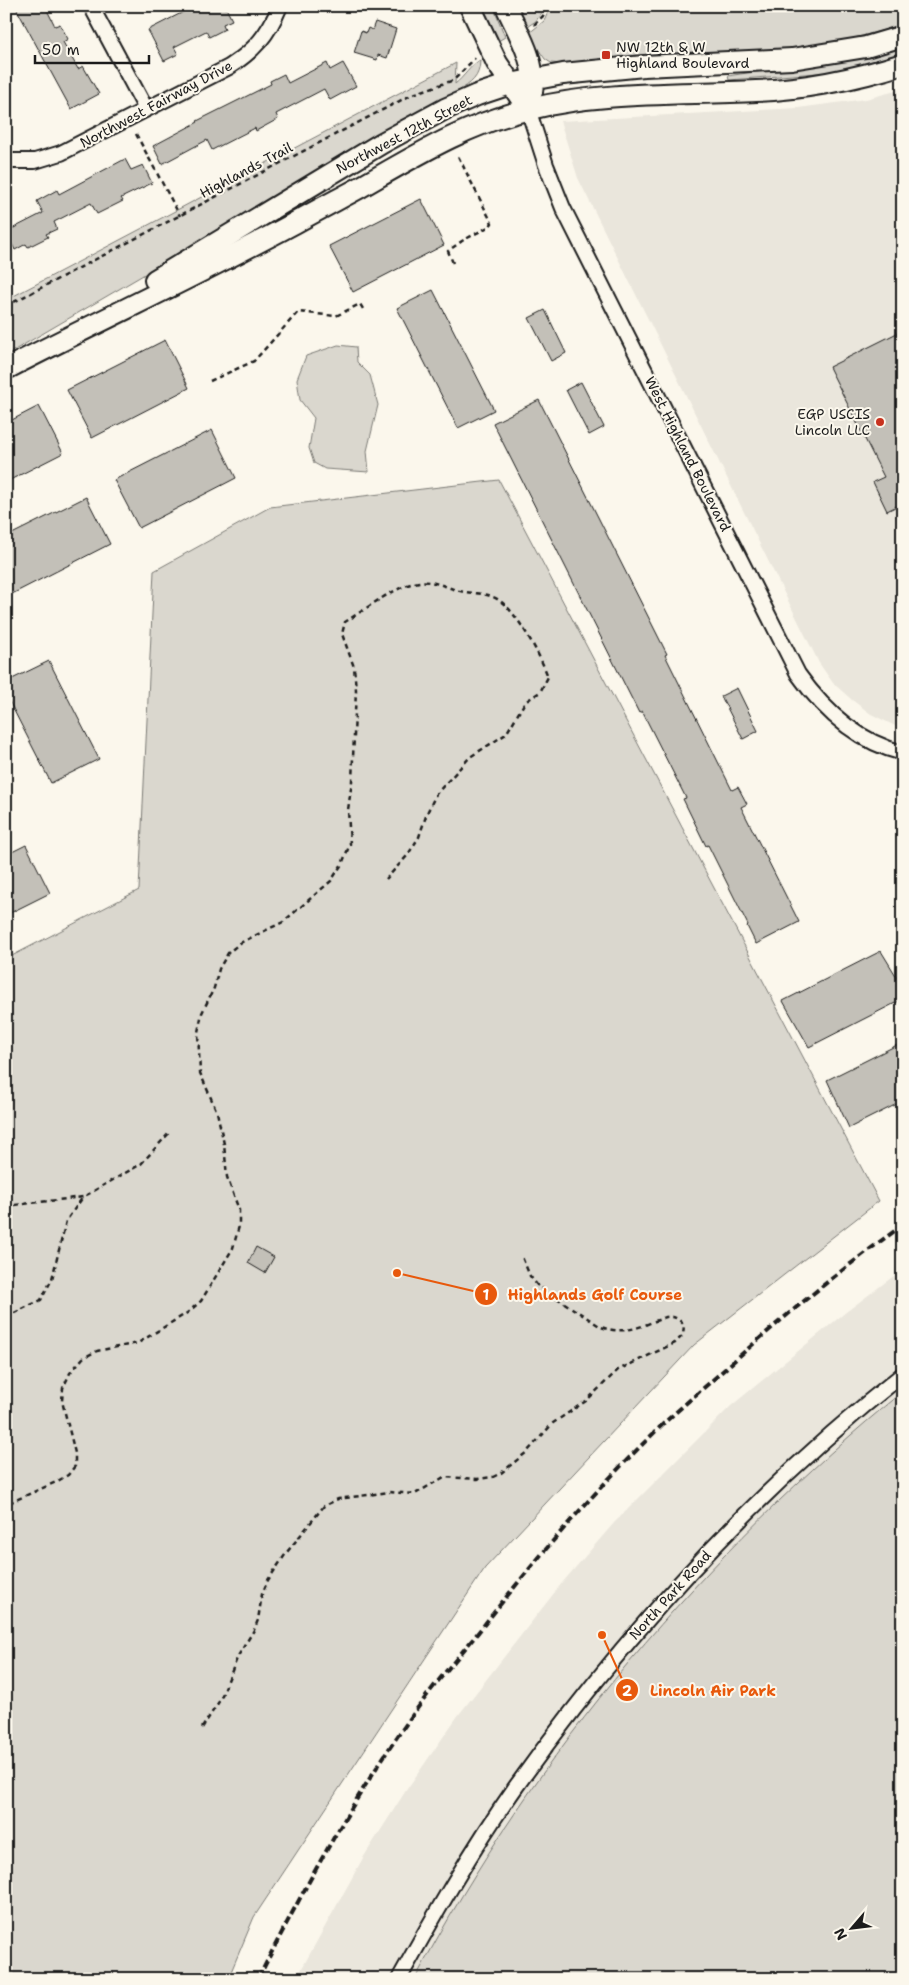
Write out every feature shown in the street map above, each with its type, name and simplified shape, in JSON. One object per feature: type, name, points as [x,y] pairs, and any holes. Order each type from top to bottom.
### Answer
[{"type":"main road","name":"West Highland Boulevard","points":[[470,6],[510,84],[528,109]]},
{"type":"main road","name":"West Highland Boulevard","points":[[506,6],[530,59],[534,79],[528,109]]},
{"type":"main road","name":"Northwest 12th Street","points":[[38,352],[382,143],[444,109],[477,95],[510,84],[534,79],[644,66],[792,60],[866,47],[903,36]]},
{"type":"main road","name":"Northwest 12th Street","points":[[6,369],[288,226],[449,137],[499,118],[561,102],[611,96],[758,91],[800,87],[878,72],[903,64]]},
{"type":"street","points":[[92,6],[146,109]]},
{"type":"street","name":"Northwest Fairway Drive","points":[[6,161],[23,162],[48,158],[74,147],[229,67],[246,56],[262,40],[273,23],[280,6]]},
{"type":"street","name":"West Highland Boulevard","points":[[528,109],[546,165],[567,215],[798,674],[811,693],[830,712],[848,726],[864,738],[903,753]]},
{"type":"street","name":"North Park Road","points":[[399,1979],[436,1912],[514,1790],[599,1676],[687,1575],[746,1514],[813,1450],[903,1374]]},
{"type":"path","name":"Highlands Trail","points":[[6,306],[413,94],[454,80],[478,56],[491,49]]},
{"type":"path","points":[[136,134],[180,216]]},
{"type":"path","points":[[453,263],[448,251],[492,223],[458,156]]},
{"type":"path","points":[[210,381],[254,361],[298,312],[336,316],[360,304],[362,309]]},
{"type":"path","points":[[9,1503],[56,1482],[68,1475],[75,1466],[75,1453],[62,1401],[63,1388],[70,1373],[83,1358],[97,1351],[138,1343],[187,1313],[201,1301],[233,1248],[239,1226],[239,1210],[227,1177],[224,1144],[217,1112],[200,1073],[198,1032],[202,1013],[214,988],[218,969],[228,953],[240,943],[283,922],[331,881],[342,864],[350,844],[348,810],[352,780],[356,690],[354,667],[342,634],[345,622],[397,590],[419,582],[438,583],[457,591],[494,597],[508,608],[530,639],[548,677],[540,692],[525,702],[506,734],[470,757],[436,794],[426,813],[419,837],[407,856],[386,879]]},
{"type":"path","points":[[6,1206],[83,1196],[141,1164],[170,1132]]},
{"type":"path","points":[[6,1317],[41,1300],[52,1279],[66,1220],[83,1196]]},
{"type":"path","points":[[202,1728],[220,1700],[238,1656],[254,1630],[258,1620],[262,1594],[268,1580],[287,1552],[324,1506],[338,1499],[389,1492],[415,1494],[444,1476],[493,1477],[501,1473],[527,1452],[553,1423],[586,1401],[618,1370],[675,1343],[682,1335],[684,1325],[672,1316],[628,1331],[612,1331],[601,1327],[537,1285],[530,1276],[522,1257]]},
{"type":"shaded area","points":[[481,6],[493,6],[505,37],[498,41]]},
{"type":"shaded area","points":[[514,6],[546,6],[536,21],[525,28]]},
{"type":"shaded area","points":[[551,6],[903,6],[903,25],[828,45],[782,51],[640,57],[562,64],[551,63],[545,59],[528,34],[544,21]]},
{"type":"shaded area","points":[[903,45],[903,53],[830,72],[729,80],[728,76],[816,66],[865,56]]},
{"type":"shaded area","points":[[480,60],[476,76],[467,86],[6,355],[6,300],[456,63],[455,84]]},
{"type":"shaded area","points":[[903,89],[903,730],[871,714],[852,700],[833,683],[819,663],[578,178],[560,121],[798,108],[866,99]]},
{"type":"shaded area","points":[[338,345],[356,347],[357,362],[370,375],[378,405],[367,451],[369,472],[325,469],[314,463],[309,448],[314,418],[300,400],[297,379],[306,356]]},
{"type":"shaded area","points":[[499,480],[879,1201],[694,1345],[485,1568],[254,1917],[228,1979],[6,1979],[6,959],[139,890],[154,571],[270,507]]},
{"type":"shaded area","points":[[903,1269],[903,1979],[296,1979],[363,1858],[405,1792],[457,1717],[562,1583],[614,1523],[731,1406],[846,1312]]},
{"type":"shaded area","points":[[903,1391],[903,1979],[415,1979],[462,1895],[514,1815],[570,1736],[630,1661],[693,1589],[760,1519],[830,1454]]},
{"type":"building","points":[[15,6],[45,6],[55,26],[60,24],[68,39],[63,42],[78,69],[83,66],[99,94],[71,109]]},
{"type":"building","points":[[195,6],[225,6],[232,20],[223,24],[225,29],[209,37],[206,31],[174,47],[178,54],[164,61],[148,30]]},
{"type":"building","points":[[375,22],[396,29],[387,58],[378,55],[377,60],[354,53],[361,31],[366,33],[368,28],[372,30]]},
{"type":"building","points":[[327,63],[330,70],[343,63],[356,86],[330,100],[324,89],[276,114],[278,119],[256,131],[255,128],[212,150],[207,140],[162,164],[153,146],[197,121],[271,84],[270,81],[284,74],[288,83]]},
{"type":"building","points":[[125,159],[131,170],[143,165],[152,183],[121,198],[123,201],[97,214],[91,203],[54,222],[57,229],[46,234],[48,237],[28,247],[26,244],[15,250],[6,232],[43,213],[37,201],[57,190],[59,194]]},
{"type":"building","points":[[421,199],[444,245],[353,292],[329,246]]},
{"type":"building","points":[[433,290],[494,410],[458,428],[397,308]]},
{"type":"building","points":[[545,310],[566,353],[551,361],[529,318]]},
{"type":"building","name":"EGP USCIS Lincoln LLC","points":[[903,330],[903,503],[887,511],[873,482],[884,477],[829,367]]},
{"type":"building","points":[[165,340],[189,388],[92,438],[67,390]]},
{"type":"building","points":[[581,382],[604,427],[589,435],[566,390]]},
{"type":"building","points":[[539,400],[667,654],[665,655],[732,790],[738,787],[747,804],[741,807],[799,922],[756,944],[708,845],[706,846],[683,799],[686,798],[642,711],[639,713],[493,423]]},
{"type":"building","points":[[39,406],[63,453],[6,482],[6,423]]},
{"type":"building","points":[[212,430],[236,478],[139,528],[114,480]]},
{"type":"building","points":[[86,497],[110,544],[12,594],[6,583],[6,537]]},
{"type":"building","points":[[49,661],[99,759],[51,783],[6,695],[6,682]]},
{"type":"building","points":[[737,688],[758,731],[743,739],[721,696]]},
{"type":"building","points":[[26,845],[50,893],[6,915],[6,855]]},
{"type":"building","points":[[881,951],[903,987],[903,999],[809,1047],[783,1001]]},
{"type":"building","points":[[903,1042],[903,1101],[849,1128],[827,1080]]},
{"type":"building","points":[[256,1247],[274,1257],[265,1273],[248,1263]]},
{"type":"railway","points":[[258,1979],[315,1870],[378,1765],[431,1691],[538,1558],[607,1481],[671,1417],[807,1298],[903,1225]]},
{"type":"place","name":"NW 12th & W Highland Boulevard","points":[[606,55]]},
{"type":"place","name":"EGP USCIS Lincoln LLC","points":[[880,422]]},
{"type":"place","name":"Highlands Golf Course","points":[[397,1273]]},
{"type":"place","name":"Lincoln Air Park","points":[[602,1635]]}]
